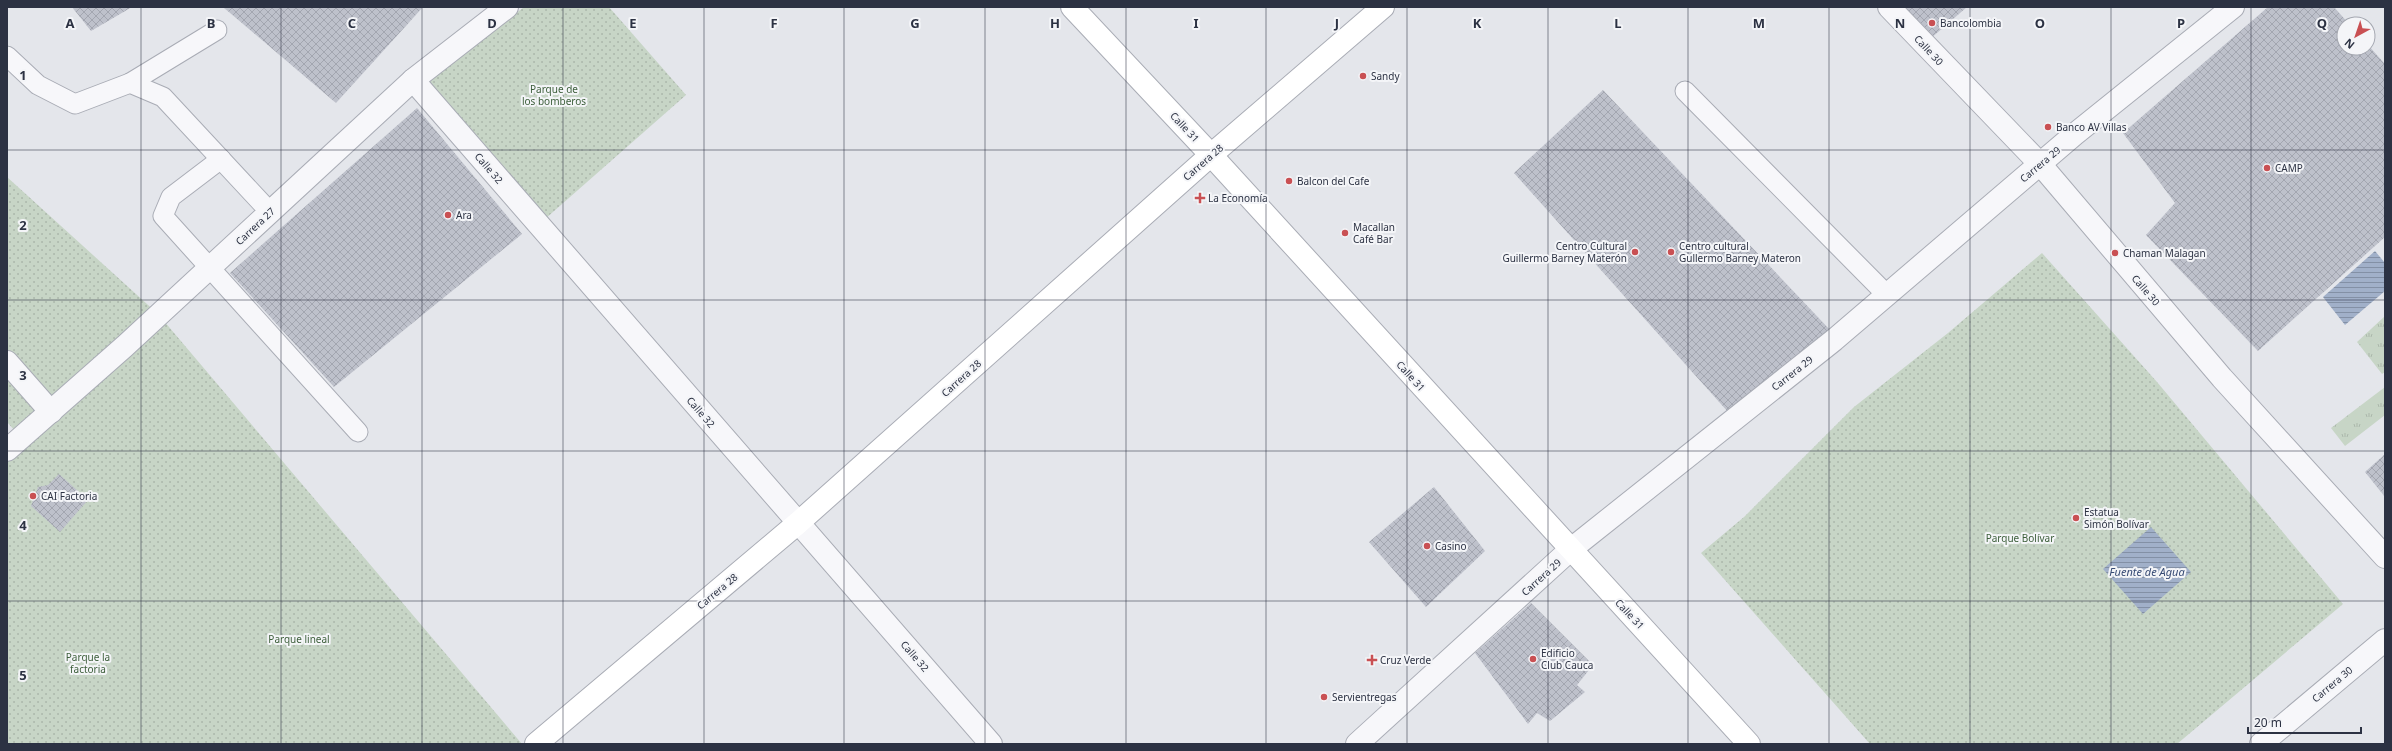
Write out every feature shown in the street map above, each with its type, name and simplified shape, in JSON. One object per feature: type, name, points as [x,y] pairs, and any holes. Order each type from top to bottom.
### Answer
[{"type":"main road","name":"Calle 31","points":[[1072,7],[1211,155],[1570,550],[1749,744]]},
{"type":"main road","name":"Carrera 28","points":[[536,744],[798,523],[1211,155],[1383,7]]},
{"type":"street","name":"Carrera 27","points":[[7,450],[51,412],[413,80],[507,7]]},
{"type":"street","name":"Calle 30","points":[[1889,7],[2041,165],[2222,378],[2385,557]]},
{"type":"street","name":"Carrera 29","points":[[1357,744],[1570,550],[1834,340],[2041,165],[2075,134],[2232,7]]},
{"type":"street","name":"Calle 32","points":[[413,80],[991,744]]},
{"type":"street","points":[[7,362],[51,412]]},
{"type":"street","name":"Carrera 30","points":[[2260,744],[2385,640]]},
{"type":"lane","points":[[7,56],[38,85],[75,104],[130,83],[217,30]]},
{"type":"lane","points":[[130,83],[163,96],[270,212]]},
{"type":"lane","points":[[1685,91],[1887,295]]},
{"type":"lane","points":[[221,160],[171,198],[163,216],[358,432]]},
{"type":"green space","name":"Parque de los bomberos","points":[[524,7],[609,7],[686,95],[545,219],[429,81]]},
{"type":"green space","name":"Parque lineal","points":[[7,177],[158,314],[522,744],[7,744],[7,438],[15,431],[7,422]]},
{"type":"green space","name":"Parque Bolívar","points":[[2042,253],[2157,382],[2343,604],[2177,744],[1870,744],[1701,553],[1744,517],[1854,407],[1948,333]]},
{"type":"green space","points":[[2385,316],[2385,372],[2382,374],[2357,342]]},
{"type":"green space","points":[[2385,387],[2385,415],[2345,446],[2331,428]]},
{"type":"water","points":[[2375,251],[2385,263],[2385,291],[2345,325],[2323,297]]},
{"type":"water","name":"Fuente de Agua","points":[[2151,527],[2191,572],[2143,614],[2103,569]]},
{"type":"building","points":[[72,7],[132,7],[91,31]]},
{"type":"building","points":[[223,7],[423,7],[336,103]]},
{"type":"building","name":"Bancolombia","points":[[1903,7],[1967,7],[1930,39]]},
{"type":"building","name":"CAMP","points":[[2268,7],[2334,7],[2342,16],[2336,16],[2336,56],[2376,56],[2376,54],[2385,64],[2385,237],[2258,351],[2146,235],[2175,203],[2123,133]]},
{"type":"building","name":"Centro cultural Gullermo Barney Materon","points":[[1603,90],[1832,332],[1729,413],[1514,173]]},
{"type":"building","points":[[417,108],[522,234],[334,387],[230,273]]},
{"type":"building","points":[[2385,454],[2385,497],[2365,472]]},
{"type":"building","points":[[59,474],[88,500],[60,532],[31,506],[38,487],[48,485]]},
{"type":"building","name":"Casino","points":[[1434,487],[1485,551],[1426,607],[1369,542]]},
{"type":"building","name":"Edificio Club Cauca","points":[[1531,603],[1593,665],[1577,685],[1585,692],[1550,721],[1537,713],[1528,724],[1475,653]]},
{"type":"place","name":"Bancolombia","points":[[1932,23]]},
{"type":"place","name":"Sandy","points":[[1363,76]]},
{"type":"place","name":"Banco AV Villas","points":[[2048,127]]},
{"type":"place","name":"CAMP","points":[[2267,168]]},
{"type":"place","name":"Balcon del Cafe","points":[[1289,181]]},
{"type":"place","name":"La Economía","points":[[1200,198]]},
{"type":"place","name":"Ara","points":[[448,215]]},
{"type":"place","name":"Macallan Café Bar","points":[[1345,233]]},
{"type":"place","name":"Centro Cultural Guillermo Barney Materón","points":[[1635,252]]},
{"type":"place","name":"Centro cultural Gullermo Barney Materon","points":[[1671,252]]},
{"type":"place","name":"Chaman Malagan","points":[[2115,253]]},
{"type":"place","name":"CAI Factoria","points":[[33,496]]},
{"type":"place","name":"Estatua Simón Bolívar","points":[[2076,518]]},
{"type":"place","name":"Casino","points":[[1427,546]]},
{"type":"place","name":"Edificio Club Cauca","points":[[1533,659]]},
{"type":"place","name":"Cruz Verde","points":[[1372,660]]},
{"type":"place","name":"Servientregas","points":[[1324,697]]},
{"type":"park label","name":"Parque la factoria","points":[[88,662]]}]
